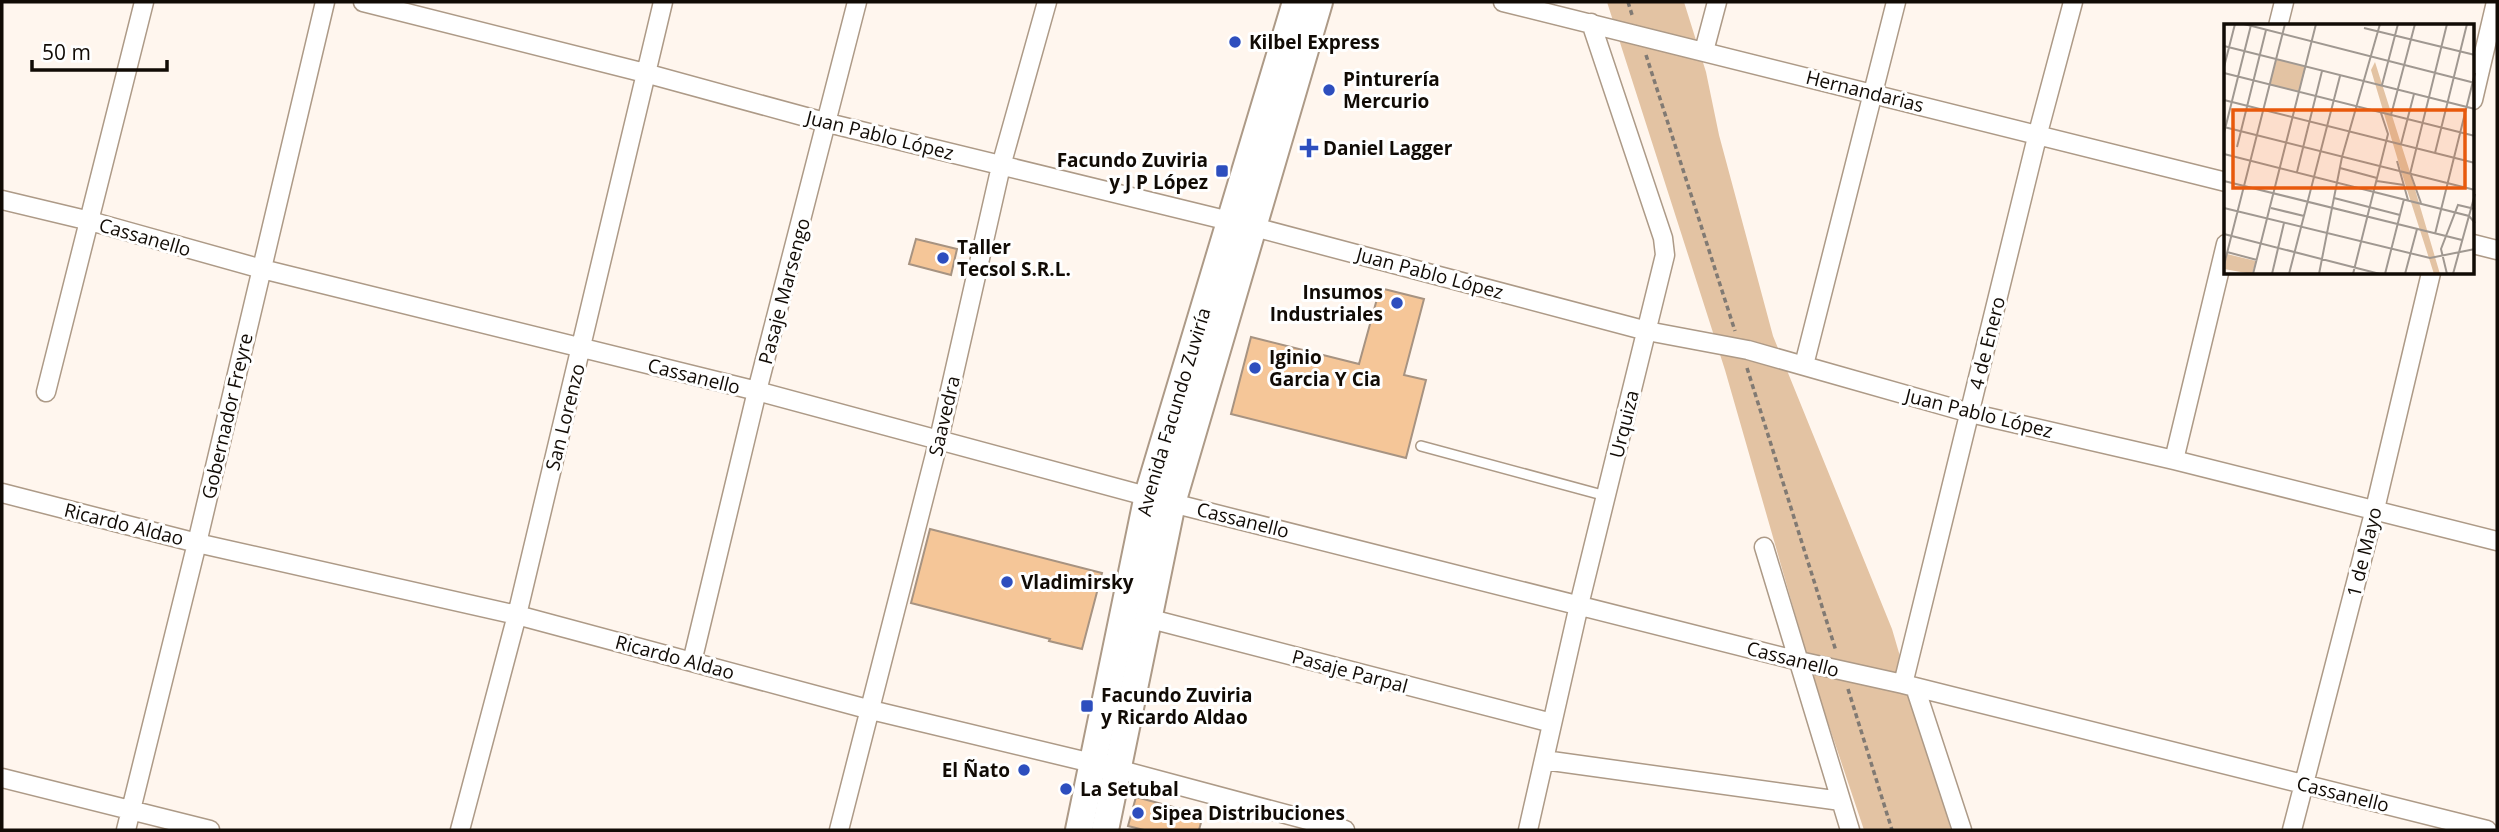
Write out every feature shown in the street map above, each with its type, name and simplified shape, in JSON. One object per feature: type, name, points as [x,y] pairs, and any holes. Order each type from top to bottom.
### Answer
[{"type":"main road","name":"Avenida Facundo Zuviría","points":[[1242,225],[1296,2]]},
{"type":"main road","name":"Avenida Facundo Zuviría","points":[[1105,830],[1105,766],[1160,499],[1242,225],[1319,2]]},
{"type":"main road","name":"Avenida Facundo Zuviría","points":[[1079,830],[1105,766],[1147,618],[1160,499]]},
{"type":"street","points":[[46,392],[144,2]]},
{"type":"street","name":"Gobernador Freyre","points":[[126,830],[325,2]]},
{"type":"street","name":"Juan Pablo López","points":[[363,2],[1242,225],[1647,331],[1741,348],[1970,413],[2174,460],[2497,541]]},
{"type":"street","name":"San Lorenzo","points":[[460,830],[517,615],[663,2]]},
{"type":"street","name":"Pasaje Marsengo","points":[[692,662],[757,391],[857,2]]},
{"type":"street","name":"Saavedra","points":[[839,830],[939,439],[1001,166],[1047,2]]},
{"type":"street","name":"Hernandarias","points":[[1503,2],[2224,180]]},
{"type":"street","points":[[1704,51],[1717,2]]},
{"type":"street","points":[[1804,365],[1896,2]]},
{"type":"street","name":"4 de Enero","points":[[1909,686],[1970,413],[2038,133],[2073,2]]},
{"type":"street","points":[[2278,24],[2284,2]]},
{"type":"street","points":[[2474,96],[2497,2]]},
{"type":"street","name":"Urquiza","points":[[1528,830],[1579,605],[1665,255],[1663,238],[1591,23]]},
{"type":"street","name":"Cassanello","points":[[2,200],[90,221],[262,269],[757,391],[1160,499],[1798,661],[1909,686],[2487,830]]},
{"type":"street","points":[[2474,244],[2497,250]]},
{"type":"street","points":[[2174,460],[2224,252]]},
{"type":"street","name":"1 de Mayo","points":[[2292,830],[2375,509],[2431,275]]},
{"type":"street","name":"Ricardo Aldao","points":[[2,493],[197,543],[517,615],[871,710],[1105,766],[1345,830]]},
{"type":"street","points":[[1764,547],[1850,830]]},
{"type":"street","name":"Pasaje Parpal","points":[[1147,618],[1552,723]]},
{"type":"street","points":[[1909,686],[1962,830]]},
{"type":"street","points":[[1544,760],[1841,801]]},
{"type":"street","points":[[2,778],[210,830]]},
{"type":"lane","points":[[1421,446],[1606,496]]},
{"type":"path","points":[[1628,2],[1741,348],[1892,830]]},
{"type":"shaded area","points":[[1607,2],[1684,2],[1706,72],[1719,135],[1773,336],[1892,629],[1951,830],[1864,830],[1816,687],[1725,370]]},
{"type":"building","points":[[916,239],[957,249],[951,275],[909,264]]},
{"type":"building","points":[[1380,288],[1424,299],[1404,375],[1426,380],[1406,458],[1231,414],[1251,337],[1359,364]]},
{"type":"building","points":[[930,529],[1102,573],[1082,649],[911,603]]},
{"type":"building","points":[[1136,797],[1203,815],[1199,830],[1144,830],[1128,826]]},
{"type":"place","name":"Kilbel Express","points":[[1235,42]]},
{"type":"place","name":"Pinturería Mercurio","points":[[1329,90]]},
{"type":"place","name":"Daniel Lagger","points":[[1309,148]]},
{"type":"place","name":"Facundo Zuviria y J P López","points":[[1222,171]]},
{"type":"place","name":"Taller Tecsol S.R.L.","points":[[943,258]]},
{"type":"place","name":"Insumos Industriales","points":[[1397,303]]},
{"type":"place","name":"Iginio Garcia Y Cia","points":[[1255,368]]},
{"type":"place","name":"Vladimirsky","points":[[1007,582]]},
{"type":"place","name":"Facundo Zuviria y Ricardo Aldao","points":[[1087,706]]},
{"type":"place","name":"El Ñato","points":[[1024,770]]},
{"type":"place","name":"La Setubal","points":[[1066,789]]},
{"type":"place","name":"Sipea Distribuciones","points":[[1138,813]]}]
